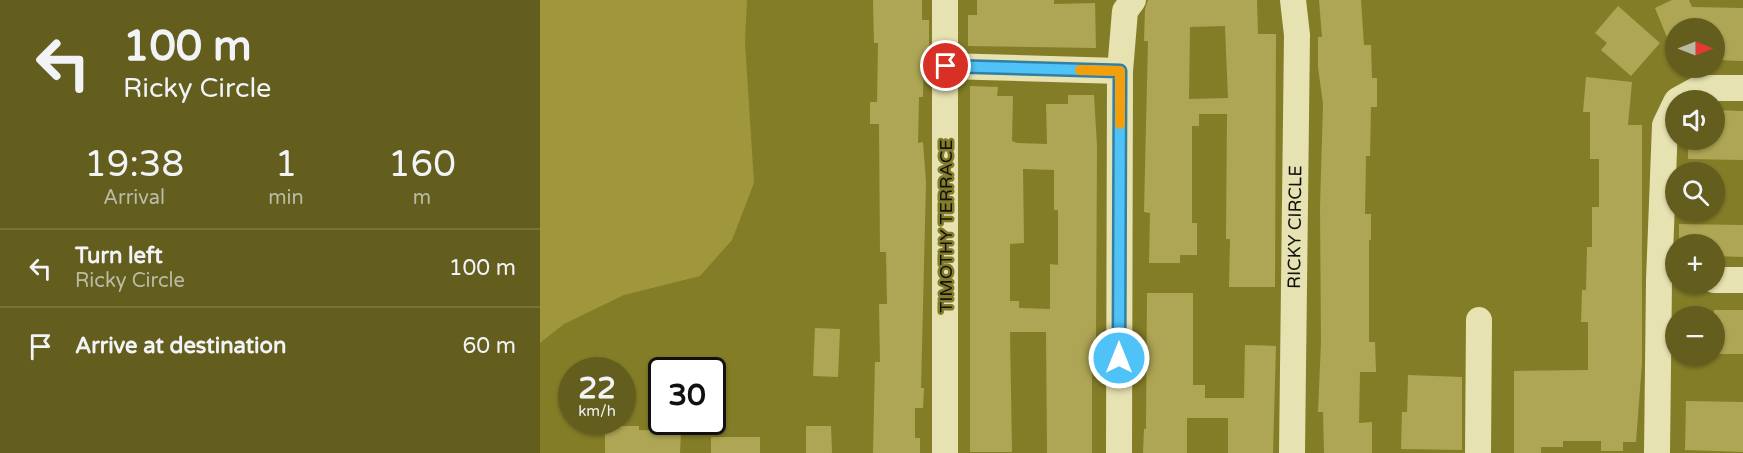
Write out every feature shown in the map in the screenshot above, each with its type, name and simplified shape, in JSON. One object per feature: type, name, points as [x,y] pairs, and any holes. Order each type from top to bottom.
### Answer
[{"type":"street","name":"TIMOTHY TERRACE","points":[[945,0],[945,453]]},
{"type":"street","points":[[1119,453],[1120,71],[1125,11],[1133,0]]},
{"type":"street","name":"RICKY CIRCLE","points":[[1292,453],[1297,35],[1293,0]]},
{"type":"street","points":[[946,66],[1120,71]]},
{"type":"street","points":[[1696,90],[1700,88],[1743,88]]},
{"type":"street","points":[[1665,150],[1666,234]]},
{"type":"street","points":[[1725,280],[1743,280]]},
{"type":"street","points":[[1657,453],[1666,294]]},
{"type":"street","points":[[1478,453],[1479,320]]},
{"type":"shaded area","points":[[540,0],[747,0],[745,42],[754,183],[732,240],[700,276],[624,295],[564,324],[540,343]]},
{"type":"building","points":[[873,0],[922,0],[922,20],[929,20],[929,53],[924,53],[923,97],[919,97],[918,143],[923,142],[926,182],[921,388],[924,388],[923,408],[915,408],[915,438],[920,438],[920,453],[873,453],[875,362],[880,362],[879,304],[887,304],[886,252],[880,252],[879,124],[870,124],[870,102],[877,102],[878,43],[874,43]]},
{"type":"building","points":[[977,0],[1054,0],[1054,4],[1095,3],[1096,48],[968,46],[968,15],[977,15]]},
{"type":"building","points":[[1148,0],[1257,0],[1258,34],[1276,34],[1275,287],[1229,287],[1230,239],[1226,239],[1227,114],[1199,114],[1199,126],[1192,126],[1192,223],[1197,223],[1197,255],[1180,255],[1180,263],[1149,263],[1150,213],[1144,212],[1148,41],[1144,41],[1145,9]],"holes":[[[1225,26],[1228,98],[1189,99],[1190,27]]]},
{"type":"building","points":[[1319,0],[1361,0],[1364,45],[1371,45],[1372,78],[1377,78],[1377,107],[1371,107],[1370,156],[1366,156],[1365,214],[1371,214],[1369,342],[1375,342],[1376,372],[1360,372],[1359,423],[1372,422],[1372,453],[1324,453],[1323,412],[1318,412],[1321,342],[1320,207],[1323,104],[1318,67],[1318,37],[1322,37]]},
{"type":"building","points":[[1672,0],[1689,0],[1692,7],[1743,8],[1743,61],[1725,60],[1725,18],[1665,18],[1665,32],[1655,8]]},
{"type":"building","points":[[1618,6],[1660,43],[1631,76],[1601,50],[1607,43],[1595,33]]},
{"type":"building","points":[[1586,77],[1632,82],[1628,125],[1642,125],[1642,363],[1636,442],[1623,442],[1623,451],[1601,451],[1601,441],[1563,441],[1563,447],[1541,447],[1541,453],[1514,453],[1514,371],[1588,370],[1588,322],[1581,322],[1582,290],[1586,290],[1587,247],[1592,247],[1592,207],[1599,207],[1599,159],[1590,159],[1590,112],[1583,112]]},
{"type":"building","points":[[970,86],[998,87],[997,96],[1013,96],[1012,141],[1017,143],[1047,144],[1046,104],[1068,104],[1068,95],[1094,95],[1097,146],[1096,342],[1092,342],[1092,453],[1047,453],[1046,332],[1010,332],[1012,452],[970,452]],"holes":[[[1023,169],[1054,170],[1054,210],[1058,210],[1058,265],[1050,264],[1050,309],[1019,308],[1019,301],[1010,301],[1010,244],[1024,243]]]},
{"type":"building","points":[[1725,110],[1743,111],[1743,160],[1688,159],[1688,150],[1725,150]]},
{"type":"building","points":[[1679,224],[1743,225],[1743,257],[1725,256],[1725,234],[1679,234]]},
{"type":"building","points":[[1147,293],[1193,293],[1193,385],[1205,385],[1205,398],[1244,398],[1245,345],[1276,346],[1273,453],[1228,453],[1228,418],[1187,418],[1187,453],[1143,453],[1144,429],[1146,429]]},
{"type":"building","points":[[1725,310],[1743,310],[1743,354],[1725,354]]},
{"type":"building","points":[[815,328],[840,329],[838,377],[813,376]]},
{"type":"building","points":[[1408,375],[1462,377],[1462,450],[1401,449],[1402,412],[1407,412]]},
{"type":"building","points":[[1686,401],[1743,402],[1743,452],[1685,450]]},
{"type":"building","points":[[636,426],[639,426],[639,430],[648,430],[648,435],[681,435],[680,453],[605,453],[605,435],[636,435]]},
{"type":"building","points":[[806,426],[831,426],[832,453],[806,453]]},
{"type":"building","points":[[711,437],[760,437],[760,453],[711,453]]},
{"type":"slow traffic","points":[[1080,70],[1120,71],[1120,124]]},
{"type":"route","points":[[946,66],[1120,71],[1119,358]]}]
